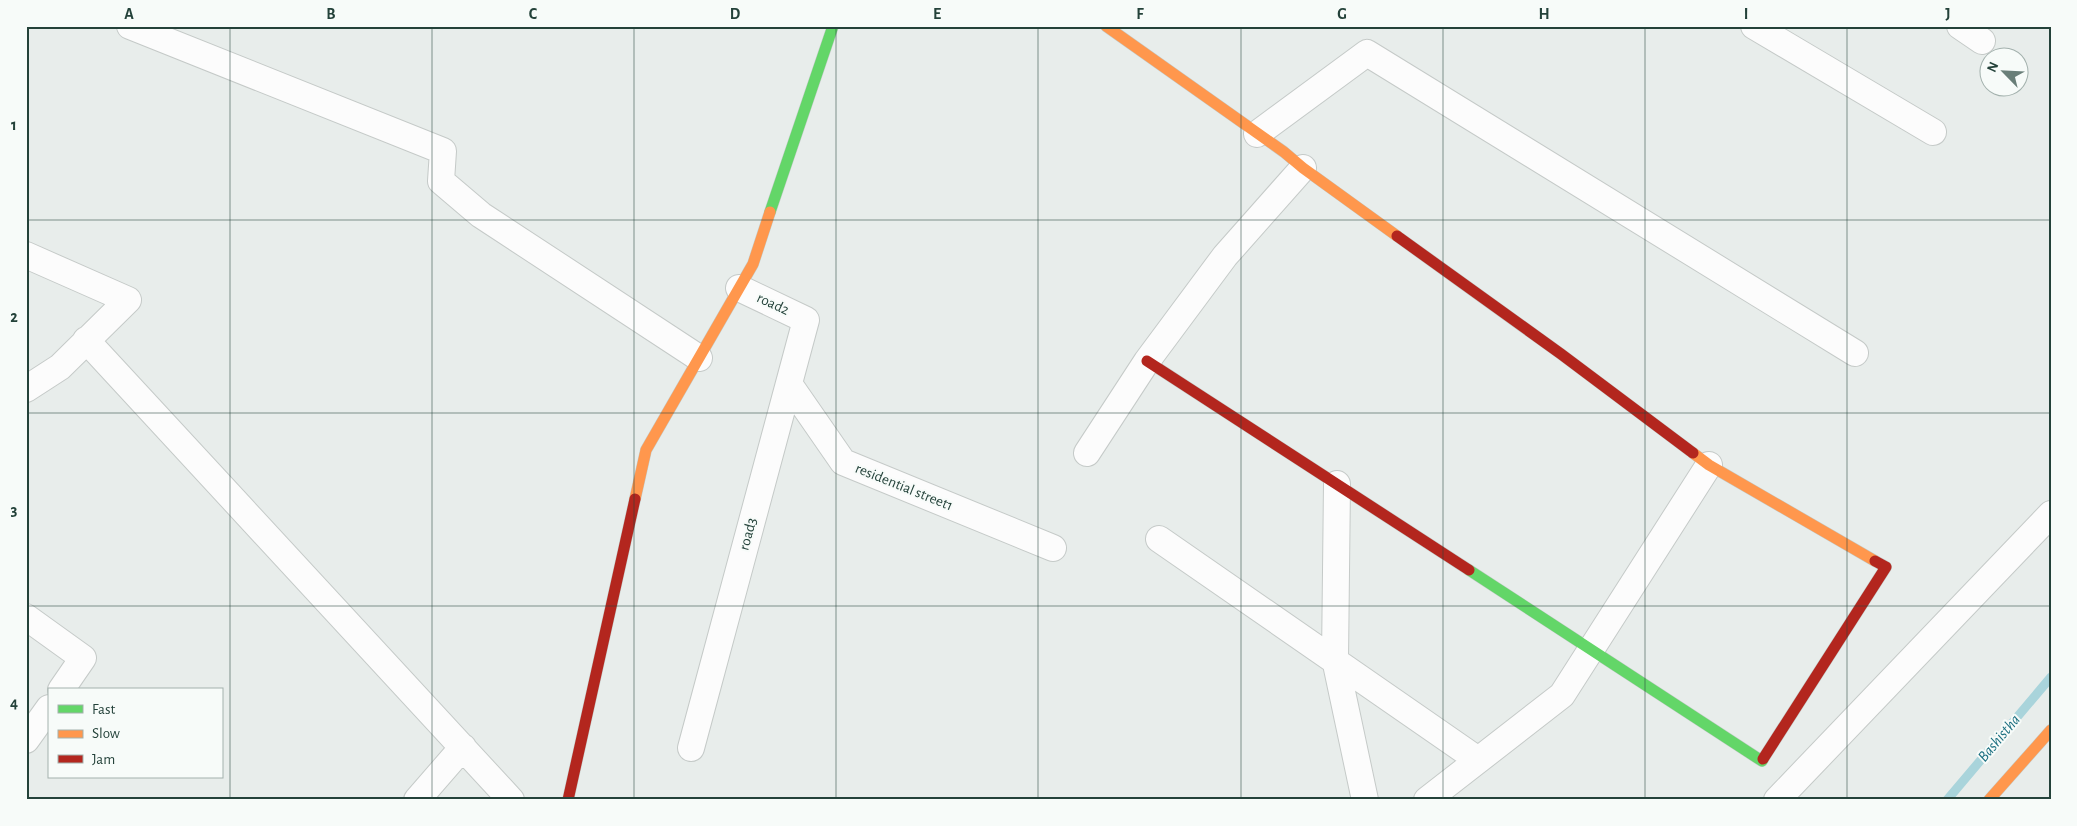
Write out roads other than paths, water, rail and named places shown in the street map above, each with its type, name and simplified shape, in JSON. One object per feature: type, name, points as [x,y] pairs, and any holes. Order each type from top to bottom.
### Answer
[{"type":"street","points":[[130,26],[443,151],[441,181],[481,215],[699,358]]},
{"type":"street","points":[[568,800],[646,450],[754,264],[833,26]]},
{"type":"street","points":[[1106,26],[1284,152],[1303,168],[1561,354],[1709,465],[1886,567],[1762,761],[1147,361]]},
{"type":"street","points":[[1754,26],[1933,132]]},
{"type":"street","points":[[1960,26],[1982,41]]},
{"type":"street","points":[[1258,134],[1367,53],[1856,353]]},
{"type":"street","points":[[1087,453],[1147,361],[1225,256],[1303,168]]},
{"type":"street","points":[[26,255],[128,300],[60,366],[26,389]]},
{"type":"street","name":"road2","points":[[739,288],[806,320]]},
{"type":"street","name":"road3","points":[[691,748],[806,320]]},
{"type":"street","points":[[86,340],[511,800]]},
{"type":"street","name":"residential street1","points":[[789,384],[843,462],[1053,548]]},
{"type":"street","points":[[1427,800],[1562,695],[1709,465]]},
{"type":"street","points":[[1337,484],[1335,659],[1365,800]]},
{"type":"street","points":[[1777,800],[2051,514]]},
{"type":"street","points":[[1159,539],[1335,659],[1478,760]]},
{"type":"street","points":[[26,617],[83,658],[62,688]]},
{"type":"street","points":[[26,740],[48,709]]},
{"type":"street","points":[[1989,800],[2051,730]]},
{"type":"street","points":[[417,800],[463,747]]},
{"type":"waterway","name":"Bashistha","points":[[1947,800],[2051,677]]}]
